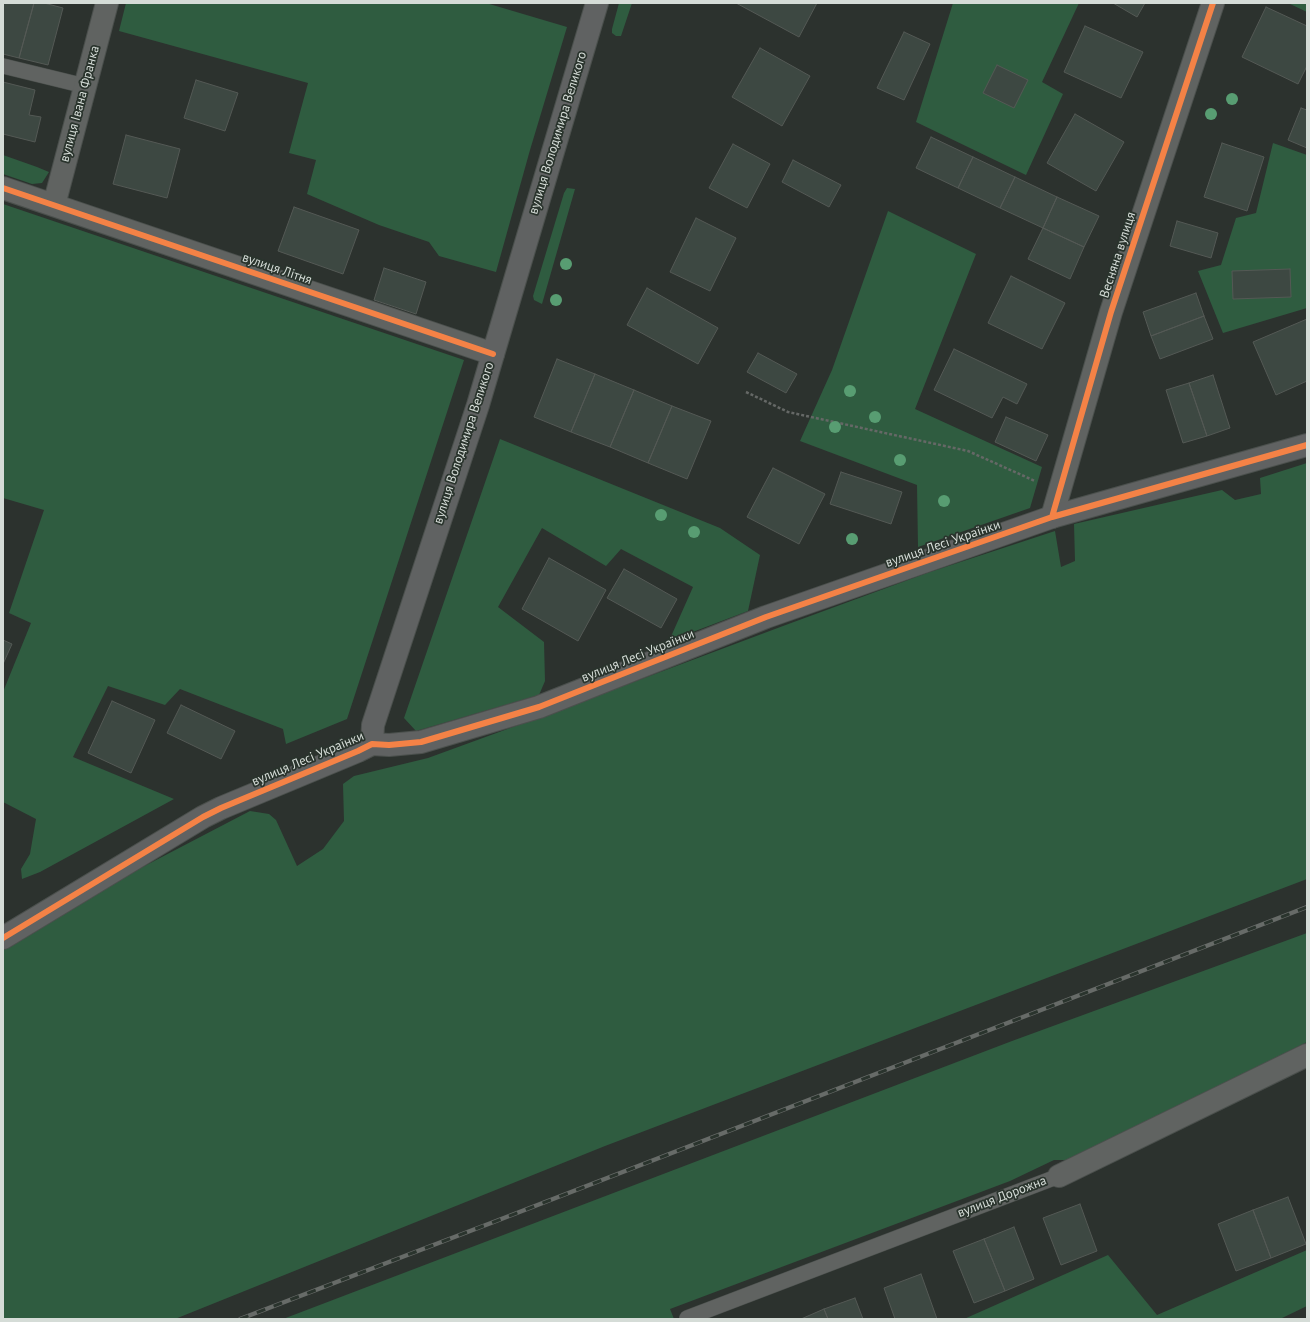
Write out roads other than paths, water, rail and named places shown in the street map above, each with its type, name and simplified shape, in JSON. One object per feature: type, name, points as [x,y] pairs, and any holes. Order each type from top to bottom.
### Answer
[{"type":"main road","name":"вулиця Володимира Великого","points":[[372,744],[373,725],[475,413],[597,3]]},
{"type":"main road","name":"вулиця Лесі Українки","points":[[3,938],[203,817],[372,744],[389,745],[421,742],[539,707],[766,617],[1052,517],[1307,445]]},
{"type":"street","name":"вулиця Івана Франка","points":[[54,205],[107,3]]},
{"type":"street","name":"Весняна вулиця","points":[[1052,517],[1111,312],[1213,3]]},
{"type":"street","name":"вулиця Літня","points":[[3,188],[493,354]]},
{"type":"street","name":"вулиця Дорожна","points":[[1059,1176],[1307,1055]]},
{"type":"lane","points":[[3,66],[85,86]]},
{"type":"lane","name":"вулиця Дорожна","points":[[687,1318],[1059,1176]]},
{"type":"railway","points":[[240,1319],[1307,907]]}]
